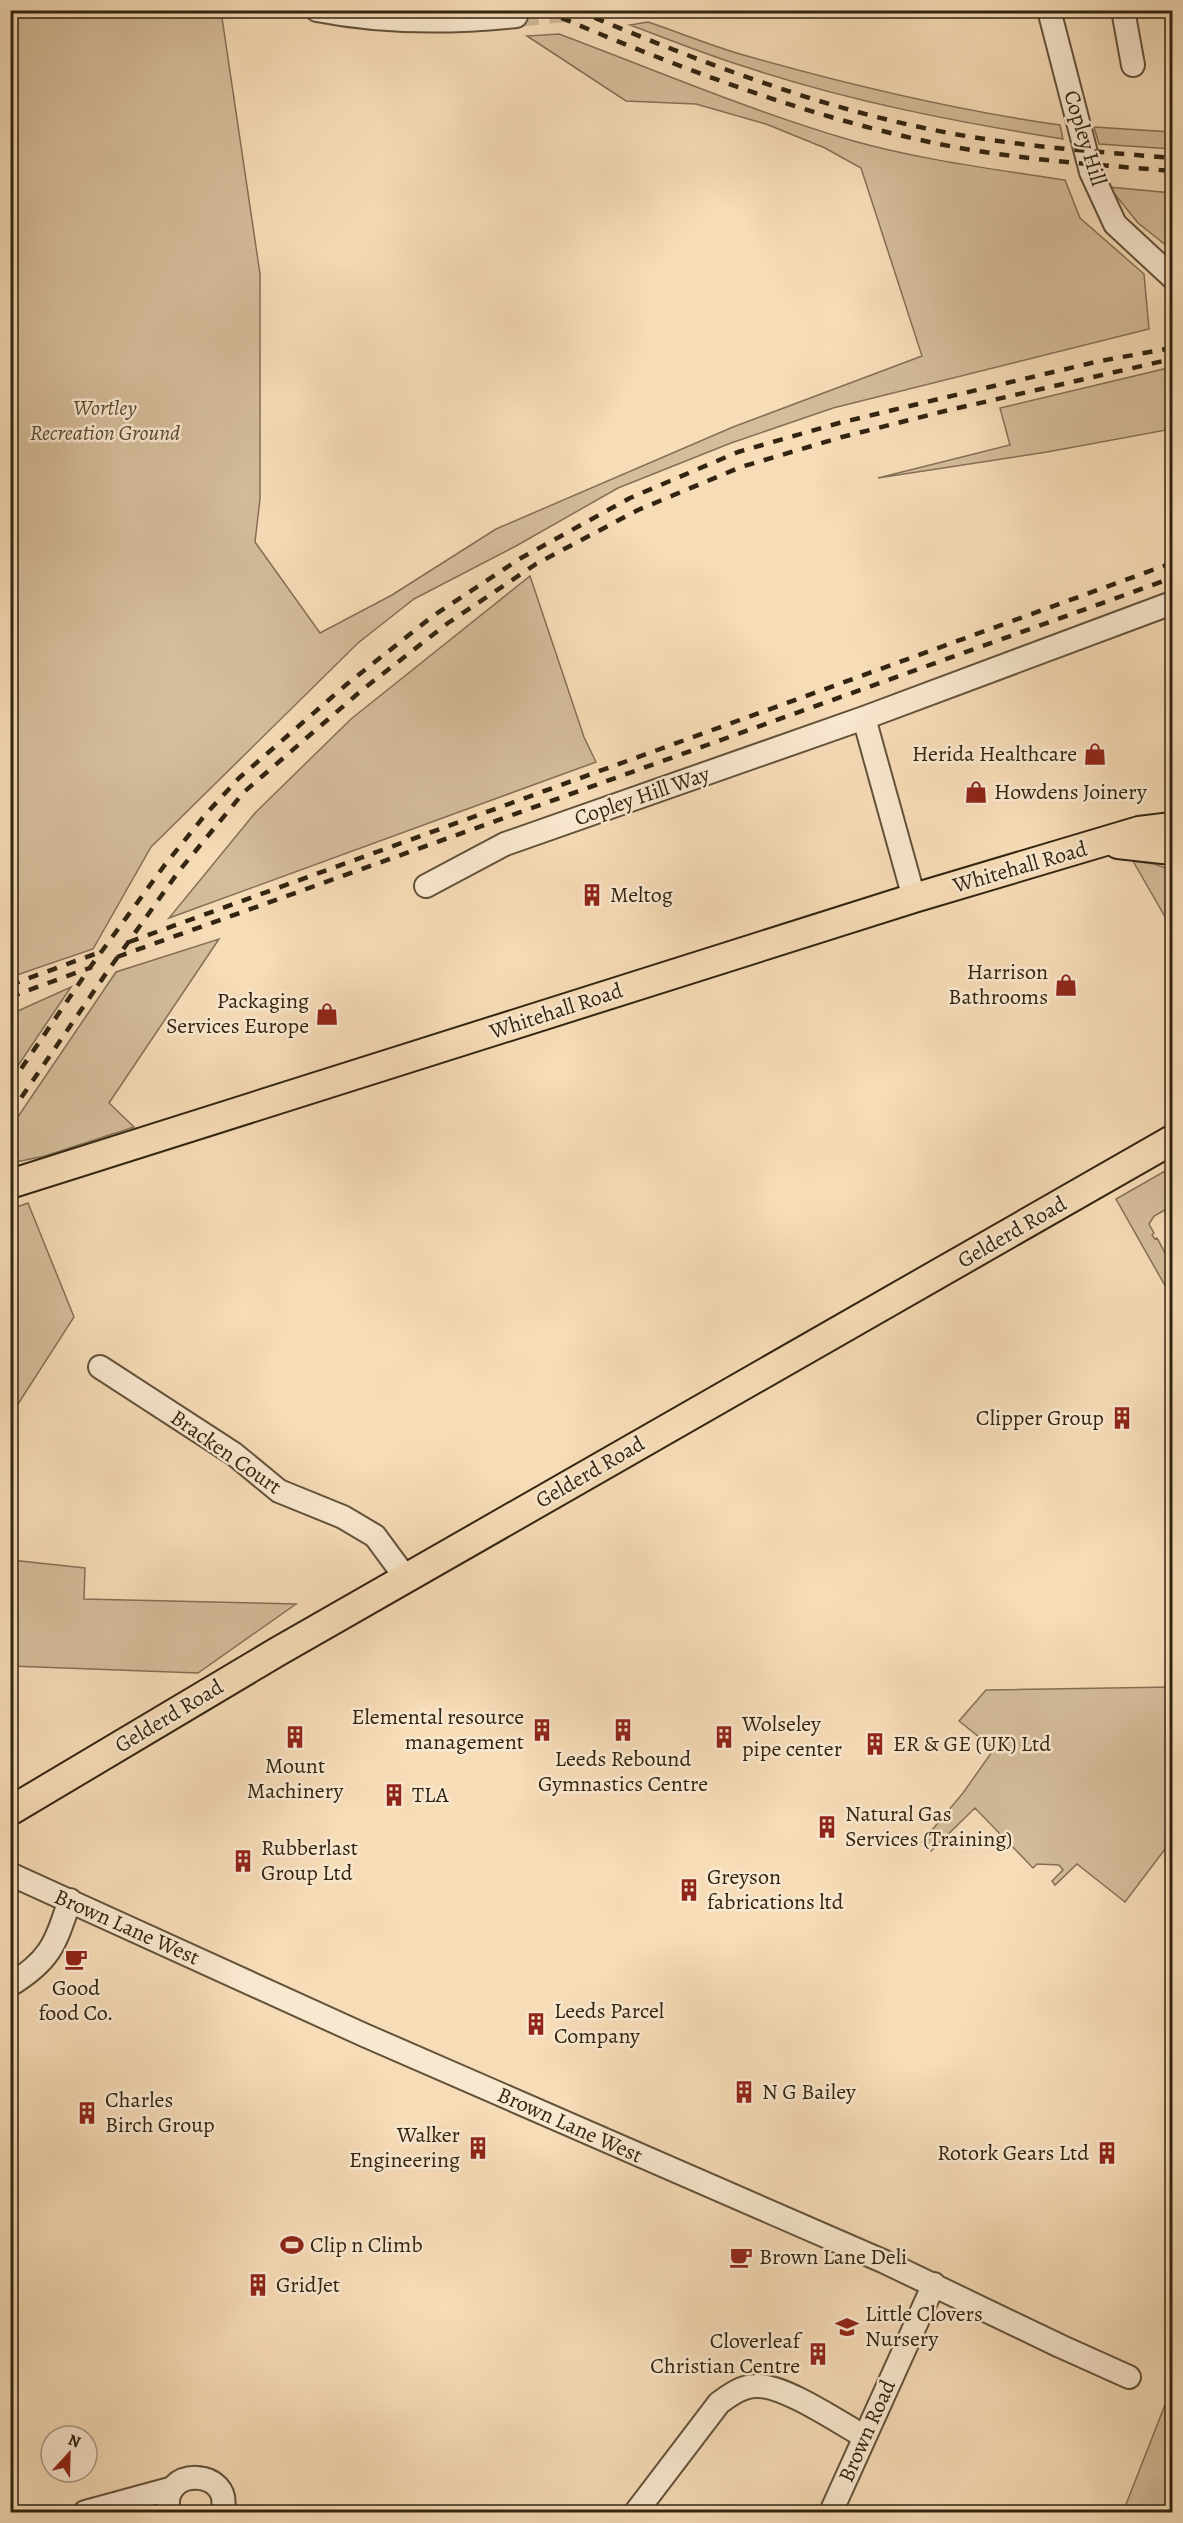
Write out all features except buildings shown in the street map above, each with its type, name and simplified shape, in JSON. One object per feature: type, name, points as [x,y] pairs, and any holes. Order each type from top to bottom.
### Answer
[{"type":"main road","name":"Whitehall Road","points":[[10,1184],[914,898],[1139,831],[1173,827]]},
{"type":"main road","name":"Whitehall Road","points":[[1103,843],[1173,850]]},
{"type":"main road","name":"Gelderd Road","points":[[10,1811],[406,1578],[1173,1140]]},
{"type":"street","points":[[317,10],[411,21],[466,21],[516,16]]},
{"type":"street","name":"Copley Hill","points":[[1049,10],[1091,172],[1115,224],[1173,277]]},
{"type":"street","points":[[1123,10],[1133,65]]},
{"type":"street","name":"Copley Hill Way","points":[[426,886],[505,844],[864,718],[1173,603]]},
{"type":"street","points":[[864,718],[914,898]]},
{"type":"street","name":"Bracken Court","points":[[100,1367],[234,1454],[279,1491],[343,1517],[375,1536],[406,1578]]},
{"type":"street","name":"Brown Lane West","points":[[10,1875],[70,1900],[363,2035],[934,2284],[1060,2346],[1130,2377]]},
{"type":"street","points":[[10,1984],[33,1971],[48,1955],[58,1936],[70,1900]]},
{"type":"street","name":"Brown Road","points":[[831,2512],[934,2284]]},
{"type":"street","points":[[636,2512],[719,2403],[736,2391],[757,2386],[780,2390],[865,2437]]},
{"type":"street","points":[[85,2512],[173,2488],[188,2478],[206,2479],[220,2490],[223,2499],[222,2512]]},
{"type":"street","points":[[169,2512],[169,2496],[173,2488]]},
{"type":"green space","name":"Wortley Recreation Ground","points":[[10,11],[221,11],[260,274],[260,499],[255,542],[320,633],[392,595],[496,529],[733,427],[922,356],[861,168],[825,148],[766,124],[696,104],[626,101],[527,36],[559,34],[740,103],[813,129],[876,147],[930,159],[1065,180],[1080,218],[1144,274],[1149,329],[833,408],[731,443],[618,488],[516,546],[414,599],[358,643],[151,847],[93,949],[11,977]]},
{"type":"green space","points":[[648,22],[735,52],[824,77],[902,96],[1060,125],[1063,139],[943,118],[824,90],[731,62],[630,25]]},
{"type":"green space","points":[[1094,127],[1172,132],[1172,149],[1099,144]]},
{"type":"green space","points":[[1109,187],[1172,193],[1172,250],[1138,223]]},
{"type":"green space","points":[[1172,367],[1172,429],[1047,452],[878,478],[1010,445],[1000,408]]},
{"type":"green space","points":[[530,576],[584,737],[596,762],[169,918],[255,813],[351,719]]},
{"type":"green space","points":[[1133,861],[1172,870],[1172,929]]},
{"type":"green space","points":[[219,939],[109,1103],[134,1127],[45,1156],[11,1163],[11,1127],[116,972]]},
{"type":"green space","points":[[71,987],[11,1076],[11,1014]]},
{"type":"green space","points":[[1172,1167],[1172,1206],[1154,1216],[1149,1224],[1154,1233],[1152,1235],[1155,1239],[1157,1238],[1172,1266],[1172,1298],[1116,1199]]},
{"type":"green space","points":[[28,1203],[74,1317],[11,1415],[11,1209]]},
{"type":"green space","points":[[11,1560],[85,1568],[84,1599],[296,1604],[198,1673],[11,1666]]},
{"type":"green space","points":[[1172,1687],[1172,1840],[1125,1902],[1077,1864],[1055,1885],[1052,1881],[1063,1870],[1059,1865],[1037,1864],[1033,1868],[975,1808],[931,1851],[922,1842],[963,1793],[994,1749],[959,1721],[986,1690]]},
{"type":"green space","points":[[1172,2387],[1172,2512],[1123,2512]]},
{"type":"tunnel","points":[[516,16],[575,10]]},
{"type":"tunnel","points":[[1155,2512],[1172,2478]]},
{"type":"railway","points":[[543,10],[683,67],[778,101],[875,129],[986,152],[1172,171]]},
{"type":"railway","points":[[576,10],[750,78],[884,119],[989,140],[1172,158]]},
{"type":"railway","points":[[10,1085],[91,966],[164,866],[205,815],[239,778],[347,684],[433,616],[521,558],[630,498],[738,452],[839,423],[943,398],[1100,361],[1172,348]]},
{"type":"railway","points":[[10,1114],[179,871],[244,792],[362,690],[448,623],[536,564],[638,510],[741,467],[842,437],[945,411],[1172,359]]},
{"type":"railway","points":[[129,942],[1172,563]]},
{"type":"railway","points":[[117,957],[1172,578]]},
{"type":"railway","points":[[10,985],[103,951]]},
{"type":"railway","points":[[10,997],[92,967]]},
{"type":"place","name":"Herida Healthcare","points":[[1095,754]]},
{"type":"place","name":"Howdens Joinery","points":[[976,792]]},
{"type":"place","name":"Meltog","points":[[592,895]]},
{"type":"place","name":"Harrison Bathrooms","points":[[1066,985]]},
{"type":"place","name":"Packaging Services Europe","points":[[327,1014]]},
{"type":"place","name":"Clipper Group","points":[[1122,1418]]},
{"type":"place","name":"Elemental resource management","points":[[542,1730]]},
{"type":"place","name":"Leeds Rebound Gymnastics Centre","points":[[623,1730]]},
{"type":"place","name":"Mount Machinery","points":[[295,1737]]},
{"type":"place","name":"Wolseley pipe center","points":[[724,1737]]},
{"type":"place","name":"ER & GE (UK) Ltd","points":[[875,1744]]},
{"type":"place","name":"TLA","points":[[394,1795]]},
{"type":"place","name":"Natural Gas Services (Training)","points":[[827,1827]]},
{"type":"place","name":"Rubberlast Group Ltd","points":[[243,1861]]},
{"type":"place","name":"Greyson fabrications ltd","points":[[689,1890]]},
{"type":"place","name":"Good food Co.","points":[[76,1959]]},
{"type":"place","name":"Leeds Parcel Company","points":[[536,2024]]},
{"type":"place","name":"N G Bailey","points":[[744,2092]]},
{"type":"place","name":"Charles Birch Group","points":[[87,2113]]},
{"type":"place","name":"Walker Engineering","points":[[478,2148]]},
{"type":"place","name":"Rotork Gears Ltd","points":[[1107,2153]]},
{"type":"place","name":"Clip n Climb","points":[[292,2245]]},
{"type":"place","name":"Brown Lane Deli","points":[[741,2257]]},
{"type":"place","name":"GridJet","points":[[258,2285]]},
{"type":"place","name":"Little Clovers Nursery","points":[[847,2327]]},
{"type":"place","name":"Cloverleaf Christian Centre","points":[[818,2354]]}]
